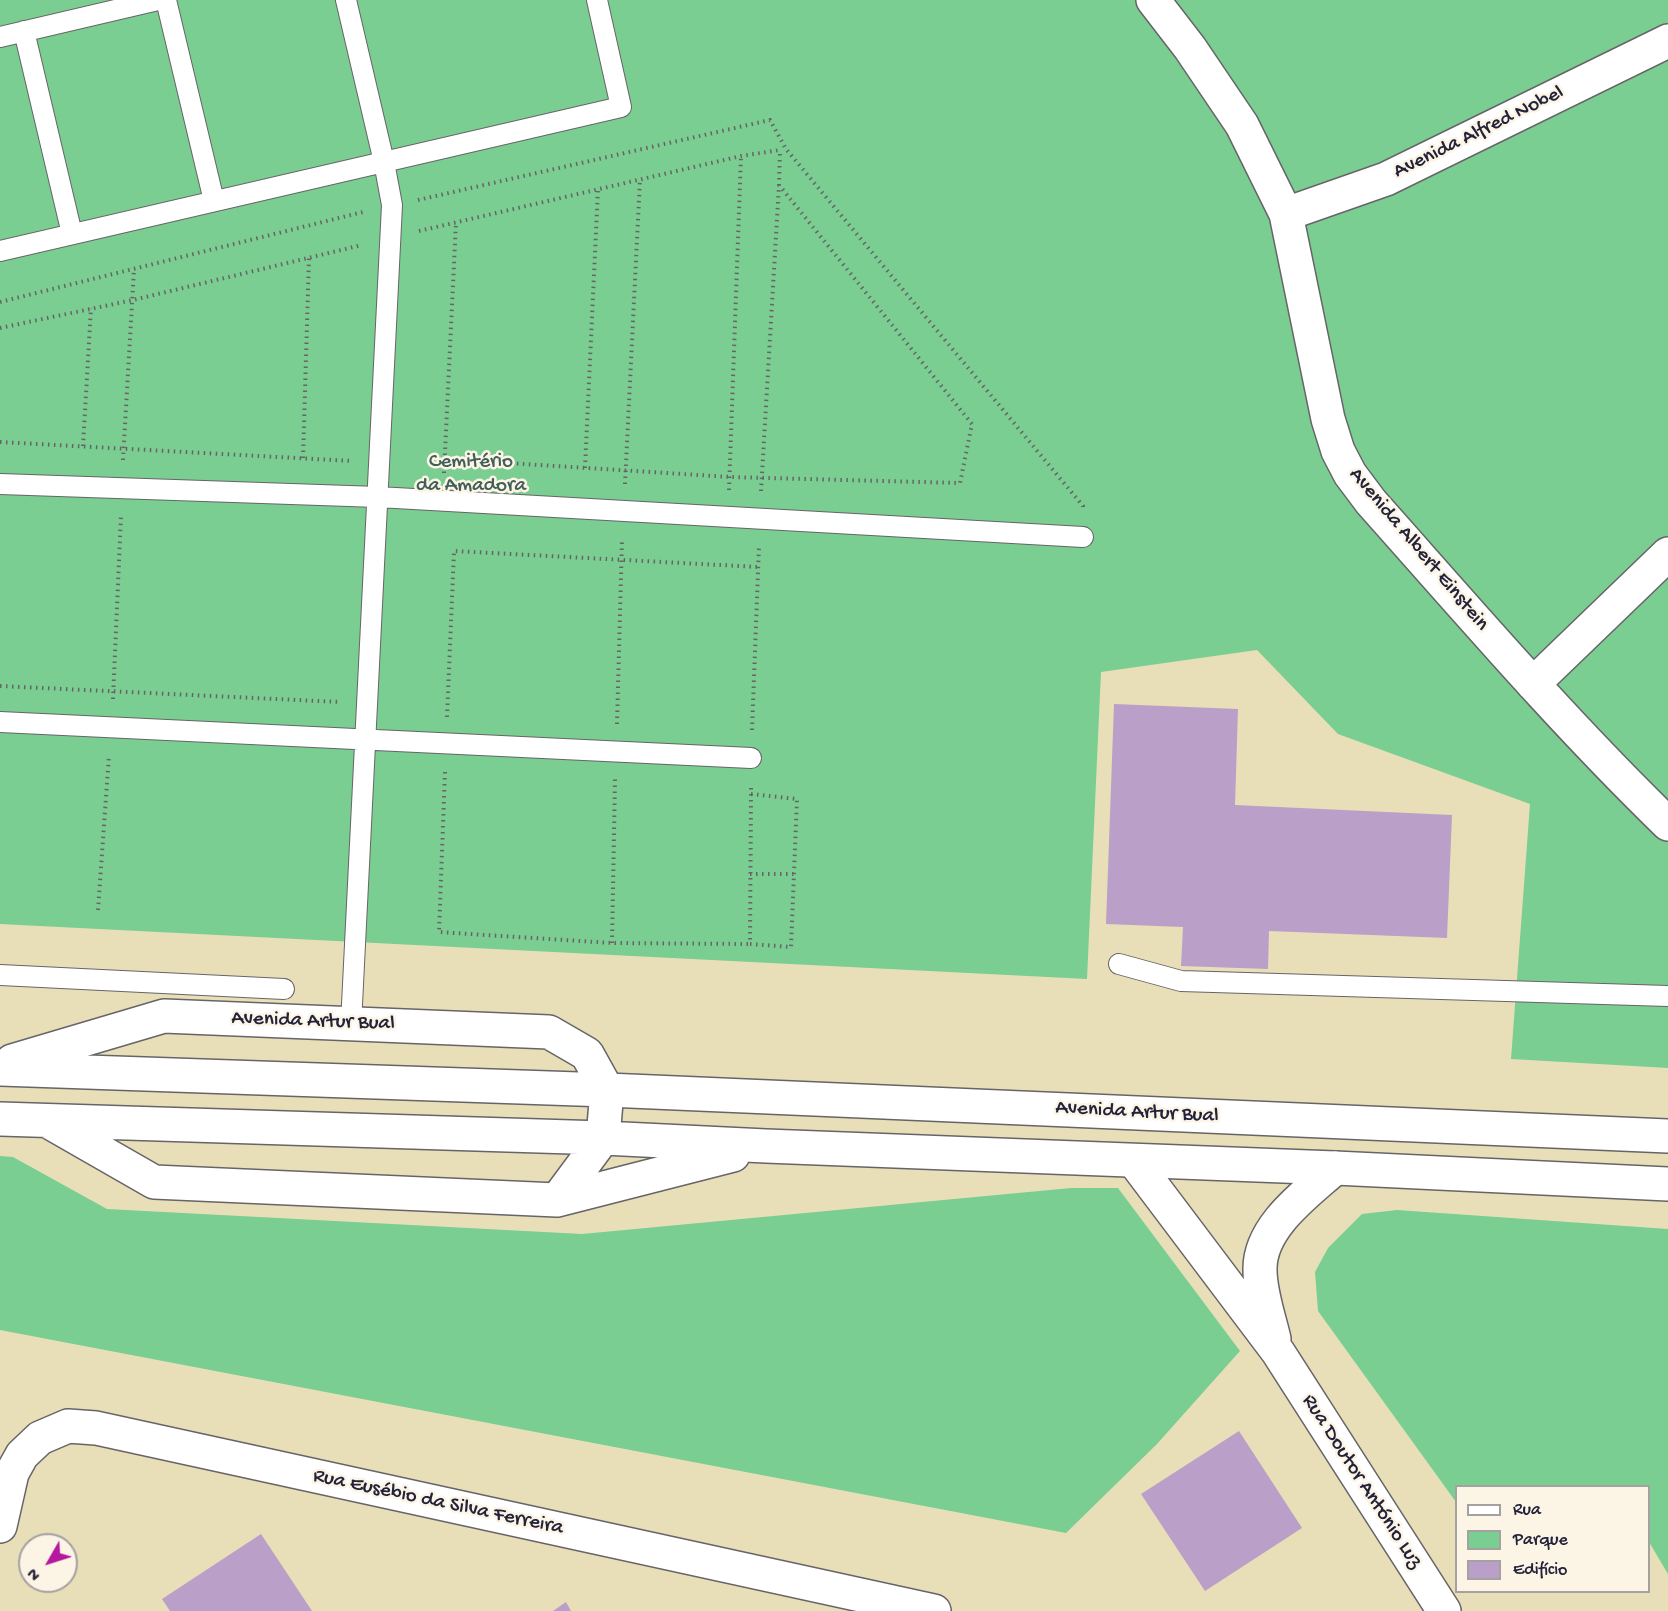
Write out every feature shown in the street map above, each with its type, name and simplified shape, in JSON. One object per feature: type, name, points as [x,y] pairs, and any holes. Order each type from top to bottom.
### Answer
[{"type":"street","name":"Avenida Albert Einstein","points":[[1153,0],[1190,48],[1242,125],[1286,214],[1328,419],[1338,451],[1350,474],[1371,502],[1533,684],[1621,778],[1668,824]]},
{"type":"street","name":"Avenida Alfred Nobel","points":[[1286,214],[1386,179],[1668,41]]},
{"type":"street","points":[[1533,684],[1668,554]]},
{"type":"street","name":"Avenida Artur Bual","points":[[0,1064],[164,1016],[351,1023],[549,1032],[587,1054],[607,1090]]},
{"type":"street","name":"Avenida Artur Bual","points":[[0,1069],[607,1090],[1668,1136]]},
{"type":"street","points":[[557,1200],[603,1138],[607,1090]]},
{"type":"street","points":[[0,1119],[603,1138],[1668,1184]]},
{"type":"street","points":[[46,1121],[154,1182],[557,1200],[766,1146]]},
{"type":"street","name":"Rua Doutor António Luz","points":[[1134,1161],[1278,1352],[1444,1611]]},
{"type":"street","name":"Rua Doutor António Luz","points":[[1278,1352],[1260,1281],[1259,1268],[1262,1254],[1274,1228],[1292,1205],[1335,1168]]},
{"type":"street","name":"Rua Eusébio da Silva Ferreira","points":[[0,1526],[12,1473],[22,1455],[40,1438],[68,1426],[96,1428],[934,1611]]},
{"type":"lane","points":[[0,37],[158,0]]},
{"type":"lane","points":[[166,0],[214,201]]},
{"type":"lane","points":[[346,0],[392,205],[351,1023]]},
{"type":"lane","points":[[0,250],[621,107],[597,0]]},
{"type":"lane","points":[[24,31],[72,234]]},
{"type":"lane","points":[[0,484],[378,497],[1083,537]]},
{"type":"lane","points":[[0,722],[751,758]]},
{"type":"lane","points":[[1119,964],[1181,981],[1668,996]]},
{"type":"lane","points":[[0,975],[284,989]]},
{"type":"lane","points":[[164,1016],[168,983]]},
{"type":"path","points":[[0,302],[392,205],[770,120],[786,148],[1083,506],[1083,537]]},
{"type":"path","points":[[0,328],[133,300],[390,237],[741,156],[786,148]]},
{"type":"path","points":[[751,794],[796,800],[791,946],[750,944],[751,758],[760,519],[780,150]]},
{"type":"path","points":[[728,517],[741,156]]},
{"type":"path","points":[[612,943],[623,511],[640,179]]},
{"type":"path","points":[[445,459],[730,477],[960,483],[972,424],[779,185]]},
{"type":"path","points":[[585,468],[598,189]]},
{"type":"path","points":[[443,501],[456,222]]},
{"type":"path","points":[[303,458],[309,258]]},
{"type":"path","points":[[98,910],[111,728],[134,269]]},
{"type":"path","points":[[83,446],[91,308]]},
{"type":"path","points":[[0,442],[379,462]]},
{"type":"path","points":[[0,686],[368,703]]},
{"type":"path","points":[[750,874],[794,874]]},
{"type":"green space","name":"Cemitério da Amadora","points":[[0,0],[1668,0],[1668,1068],[1511,1059],[1530,804],[1338,734],[1257,650],[1101,672],[1087,979],[0,924]]},
{"type":"green space","points":[[0,1156],[13,1157],[107,1209],[582,1234],[1071,1188],[1118,1188],[1240,1351],[1157,1444],[1066,1533],[0,1330]]},
{"type":"green space","points":[[1397,1210],[1668,1229],[1668,1574],[1650,1544],[1650,1485],[1455,1485],[1455,1501],[1318,1311],[1315,1272],[1328,1248],[1362,1214]]},
{"type":"building","points":[[1114,704],[1238,709],[1235,805],[1452,815],[1447,938],[1269,931],[1268,969],[1181,966],[1183,927],[1106,924]]},
{"type":"building","points":[[1239,1431],[1302,1528],[1205,1591],[1141,1494]]},
{"type":"building","points":[[261,1534],[312,1611],[170,1611],[162,1599]]},
{"type":"building","points":[[566,1602],[571,1611],[553,1611]]}]
